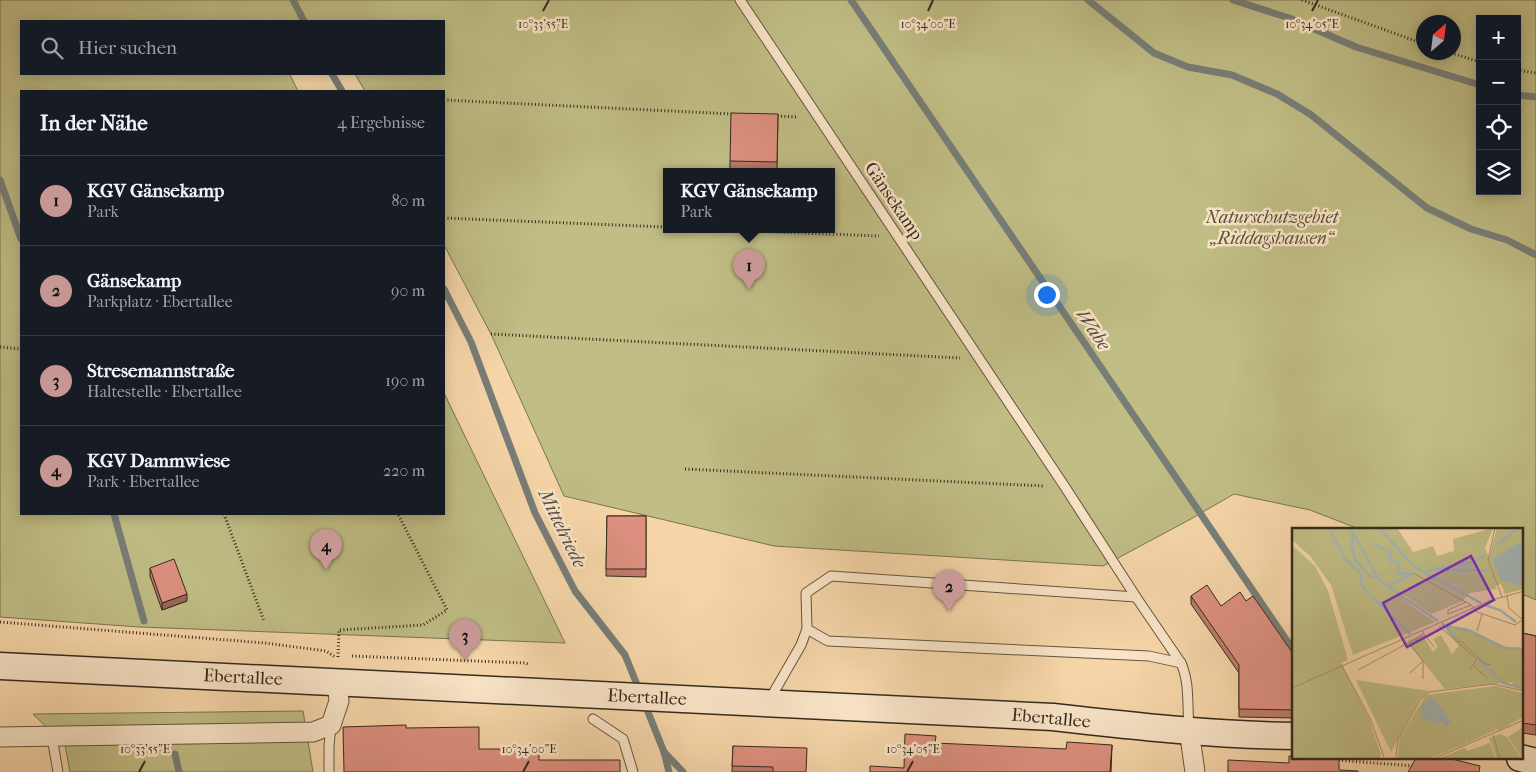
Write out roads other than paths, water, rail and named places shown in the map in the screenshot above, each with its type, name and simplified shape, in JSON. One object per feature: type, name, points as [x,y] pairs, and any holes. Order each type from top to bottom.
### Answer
[{"type":"main road","name":"Ebertallee","points":[[0,666],[1053,717],[1250,735],[1292,736]]},
{"type":"street","points":[[0,737],[313,732],[331,725],[339,701],[337,681]]},
{"type":"street","points":[[1189,730],[1195,772]]},
{"type":"lane","name":"Gänsekamp","points":[[740,0],[1181,663],[1186,673],[1189,730]]},
{"type":"lane","points":[[768,703],[801,645],[807,629],[806,593],[831,576],[1136,597]]},
{"type":"lane","points":[[807,629],[828,641],[1149,656],[1181,663]]},
{"type":"lane","points":[[593,719],[624,739],[633,772]]},
{"type":"lane","points":[[329,772],[328,746],[331,725]]},
{"type":"lane","points":[[52,737],[58,772]]},
{"type":"waterway","name":"Mittelriede","points":[[293,0],[303,20]]},
{"type":"waterway","name":"Wabe","points":[[851,0],[1292,648]]},
{"type":"waterway","points":[[1088,0],[1154,53],[1188,67],[1232,75],[1277,94],[1310,114],[1427,208],[1471,229],[1507,240],[1536,255]]},
{"type":"waterway","points":[[1233,0],[1289,18],[1356,47],[1476,84]]},
{"type":"waterway","name":"Mittelriede","points":[[333,75],[341,90]]},
{"type":"waterway","points":[[1521,95],[1536,97]]},
{"type":"waterway","points":[[0,180],[20,236]]},
{"type":"waterway","name":"Mittelriede","points":[[445,291],[471,342],[535,513],[575,591],[625,655],[640,692]]},
{"type":"waterway","points":[[114,515],[144,621]]},
{"type":"waterway","name":"Mittelriede","points":[[644,702],[664,752],[669,772]]},
{"type":"waterway","points":[[664,752],[683,772]]},
{"type":"waterway","points":[[175,754],[179,772]]},
{"type":"place","name":"KGV Gänsekamp","points":[[749,290]]},
{"type":"place","name":"KGV Dammwiese","points":[[326,570]]},
{"type":"place","name":"Gänsekamp","points":[[949,611]]},
{"type":"place","name":"Stresemannstraße","points":[[465,660]]},
{"type":"park label","name":"Naturschutzgebiet „Riddagshausen“","points":[[1272,227]]}]
